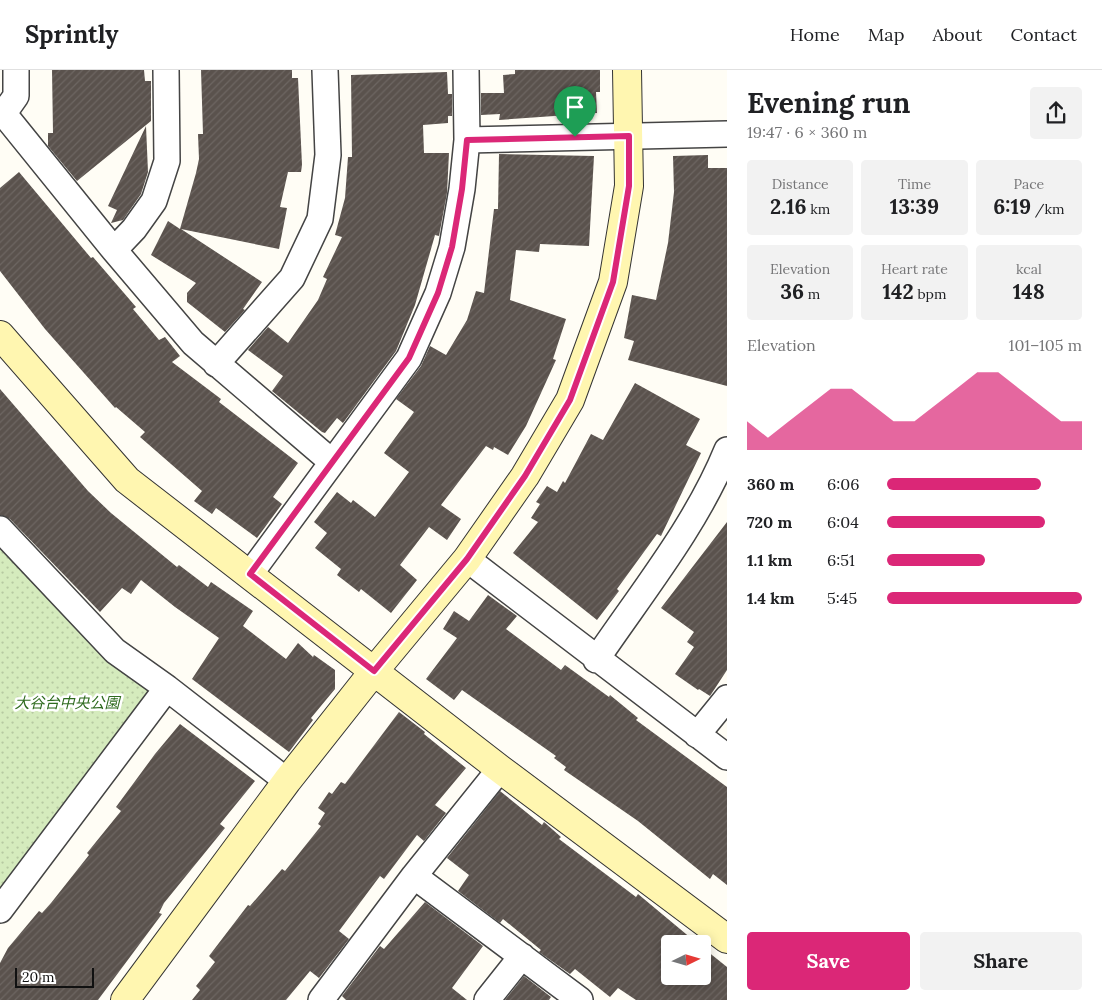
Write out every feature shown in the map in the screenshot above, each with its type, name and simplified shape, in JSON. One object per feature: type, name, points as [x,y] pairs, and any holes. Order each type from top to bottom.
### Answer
[{"type":"street","points":[[16,70],[16,96],[2,111],[114,250],[193,342],[216,364],[332,462]]},
{"type":"street","points":[[114,250],[134,229],[154,201],[167,161],[166,70]]},
{"type":"street","points":[[216,364],[292,278],[320,219],[328,155],[325,70]]},
{"type":"street","points":[[250,574],[409,358],[438,293],[452,247],[462,189],[467,140],[466,70]]},
{"type":"street","points":[[125,1000],[286,781],[467,559],[525,476],[570,400],[613,282],[629,186],[627,70]]},
{"type":"street","points":[[467,140],[727,134]]},
{"type":"street","points":[[0,335],[127,480],[500,769],[727,939]]},
{"type":"street","points":[[596,660],[689,524],[715,480],[727,450]]},
{"type":"street","points":[[0,529],[115,651],[167,688],[286,781]]},
{"type":"street","points":[[467,559],[596,660],[727,757]]},
{"type":"street","points":[[0,910],[167,688]]},
{"type":"street","points":[[697,735],[727,698]]},
{"type":"street","points":[[321,1000],[414,876],[500,769]]},
{"type":"street","points":[[414,876],[580,1000]]},
{"type":"street","points":[[487,1000],[522,956]]},
{"type":"green space","name":"大谷台中央公園","points":[[0,534],[161,689],[0,903]]},
{"type":"building","points":[[52,70],[144,70],[145,81],[151,81],[151,121],[77,181],[48,146],[48,133],[53,133]]},
{"type":"building","points":[[201,70],[292,70],[292,78],[298,78],[302,165],[301,172],[288,172],[280,207],[287,208],[279,249],[181,229],[262,282],[243,309],[245,310],[225,332],[187,302],[187,293],[196,283],[151,255],[168,221],[180,229],[196,173],[199,159],[198,134],[203,134]]},
{"type":"building","points":[[515,70],[600,70],[600,92],[596,92],[597,113],[499,120],[500,114],[481,115],[481,93],[504,93],[503,75],[515,74]]},
{"type":"building","points":[[447,72],[448,94],[452,94],[452,116],[448,116],[448,123],[423,125],[424,153],[449,153],[447,193],[439,236],[435,235],[415,305],[396,351],[343,423],[337,418],[325,433],[322,432],[272,391],[283,376],[248,350],[268,327],[288,343],[318,300],[327,279],[323,277],[342,237],[335,235],[345,198],[348,157],[352,157],[351,75]]},
{"type":"building","points":[[146,126],[148,172],[141,194],[123,220],[111,223],[117,210],[108,206]]},
{"type":"building","points":[[499,154],[594,156],[589,246],[540,244],[539,252],[516,250],[510,300],[566,319],[553,359],[556,360],[526,426],[508,455],[494,447],[493,450],[486,446],[441,505],[461,519],[447,540],[429,527],[400,565],[417,580],[391,613],[361,589],[359,592],[337,575],[341,569],[315,548],[327,533],[314,522],[337,492],[351,503],[353,500],[375,517],[409,472],[384,453],[414,412],[396,399],[421,366],[430,346],[446,355],[467,320],[476,291],[484,293],[494,209],[498,209]]},
{"type":"building","points":[[708,155],[708,168],[727,168],[727,386],[628,360],[634,341],[624,338],[632,295],[656,300],[668,243],[674,192],[673,156]]},
{"type":"building","points":[[19,172],[91,258],[93,257],[136,307],[133,309],[159,340],[165,337],[180,356],[172,362],[221,399],[219,402],[298,463],[273,497],[282,504],[257,538],[216,508],[212,514],[194,501],[202,491],[140,437],[145,432],[115,408],[45,329],[0,271],[0,188]]},
{"type":"building","points":[[635,383],[700,419],[686,445],[701,453],[661,536],[657,534],[597,620],[513,553],[538,522],[531,518],[540,504],[536,502],[547,486],[557,492],[563,481],[565,483],[591,434],[603,440]]},
{"type":"building","points":[[0,389],[88,491],[111,513],[177,567],[179,565],[208,587],[211,582],[253,611],[243,626],[286,659],[298,643],[313,657],[314,655],[335,670],[335,689],[311,718],[313,720],[289,752],[192,679],[219,638],[141,580],[131,594],[122,588],[100,612],[10,519],[0,515]]},
{"type":"building","points":[[727,522],[727,670],[710,696],[675,674],[694,647],[687,642],[694,632],[661,608]]},
{"type":"building","points":[[488,595],[517,616],[506,629],[561,670],[565,665],[609,697],[610,695],[638,718],[636,720],[727,787],[727,885],[713,874],[710,879],[638,821],[564,770],[566,767],[554,758],[556,756],[462,690],[454,700],[426,679],[457,638],[443,629],[454,611],[469,621]]},
{"type":"building","points":[[399,712],[466,768],[435,805],[446,813],[424,841],[417,835],[384,879],[380,876],[339,931],[349,939],[319,978],[310,971],[286,1000],[192,1000],[200,990],[196,986],[215,962],[209,956],[248,905],[250,906],[282,869],[285,871],[321,826],[318,824],[325,813],[318,808],[329,792],[332,794],[341,782],[345,784]]},
{"type":"building","points":[[180,724],[255,781],[220,824],[225,828],[164,903],[159,913],[162,914],[98,1000],[0,1000],[0,963],[8,948],[39,911],[42,913],[51,903],[89,855],[87,853],[121,811],[116,807]]},
{"type":"building","points":[[500,791],[542,825],[544,822],[561,837],[559,839],[636,897],[638,894],[687,935],[661,935],[661,985],[711,985],[711,954],[727,967],[727,1000],[636,1000],[618,988],[610,997],[575,969],[570,974],[539,952],[541,950],[503,919],[500,923],[458,891],[469,875],[447,858]]},
{"type":"building","points":[[425,902],[483,946],[452,988],[467,1000],[346,1000],[342,996],[380,946],[384,949]]},
{"type":"building","points":[[524,976],[551,997],[549,1000],[505,1000]]},
{"type":"route","points":[[629,136],[629,186],[613,282],[570,400],[525,476],[467,559],[374,671],[250,574],[409,358],[438,293],[452,247],[462,189],[467,140],[575,137],[629,136]]}]
